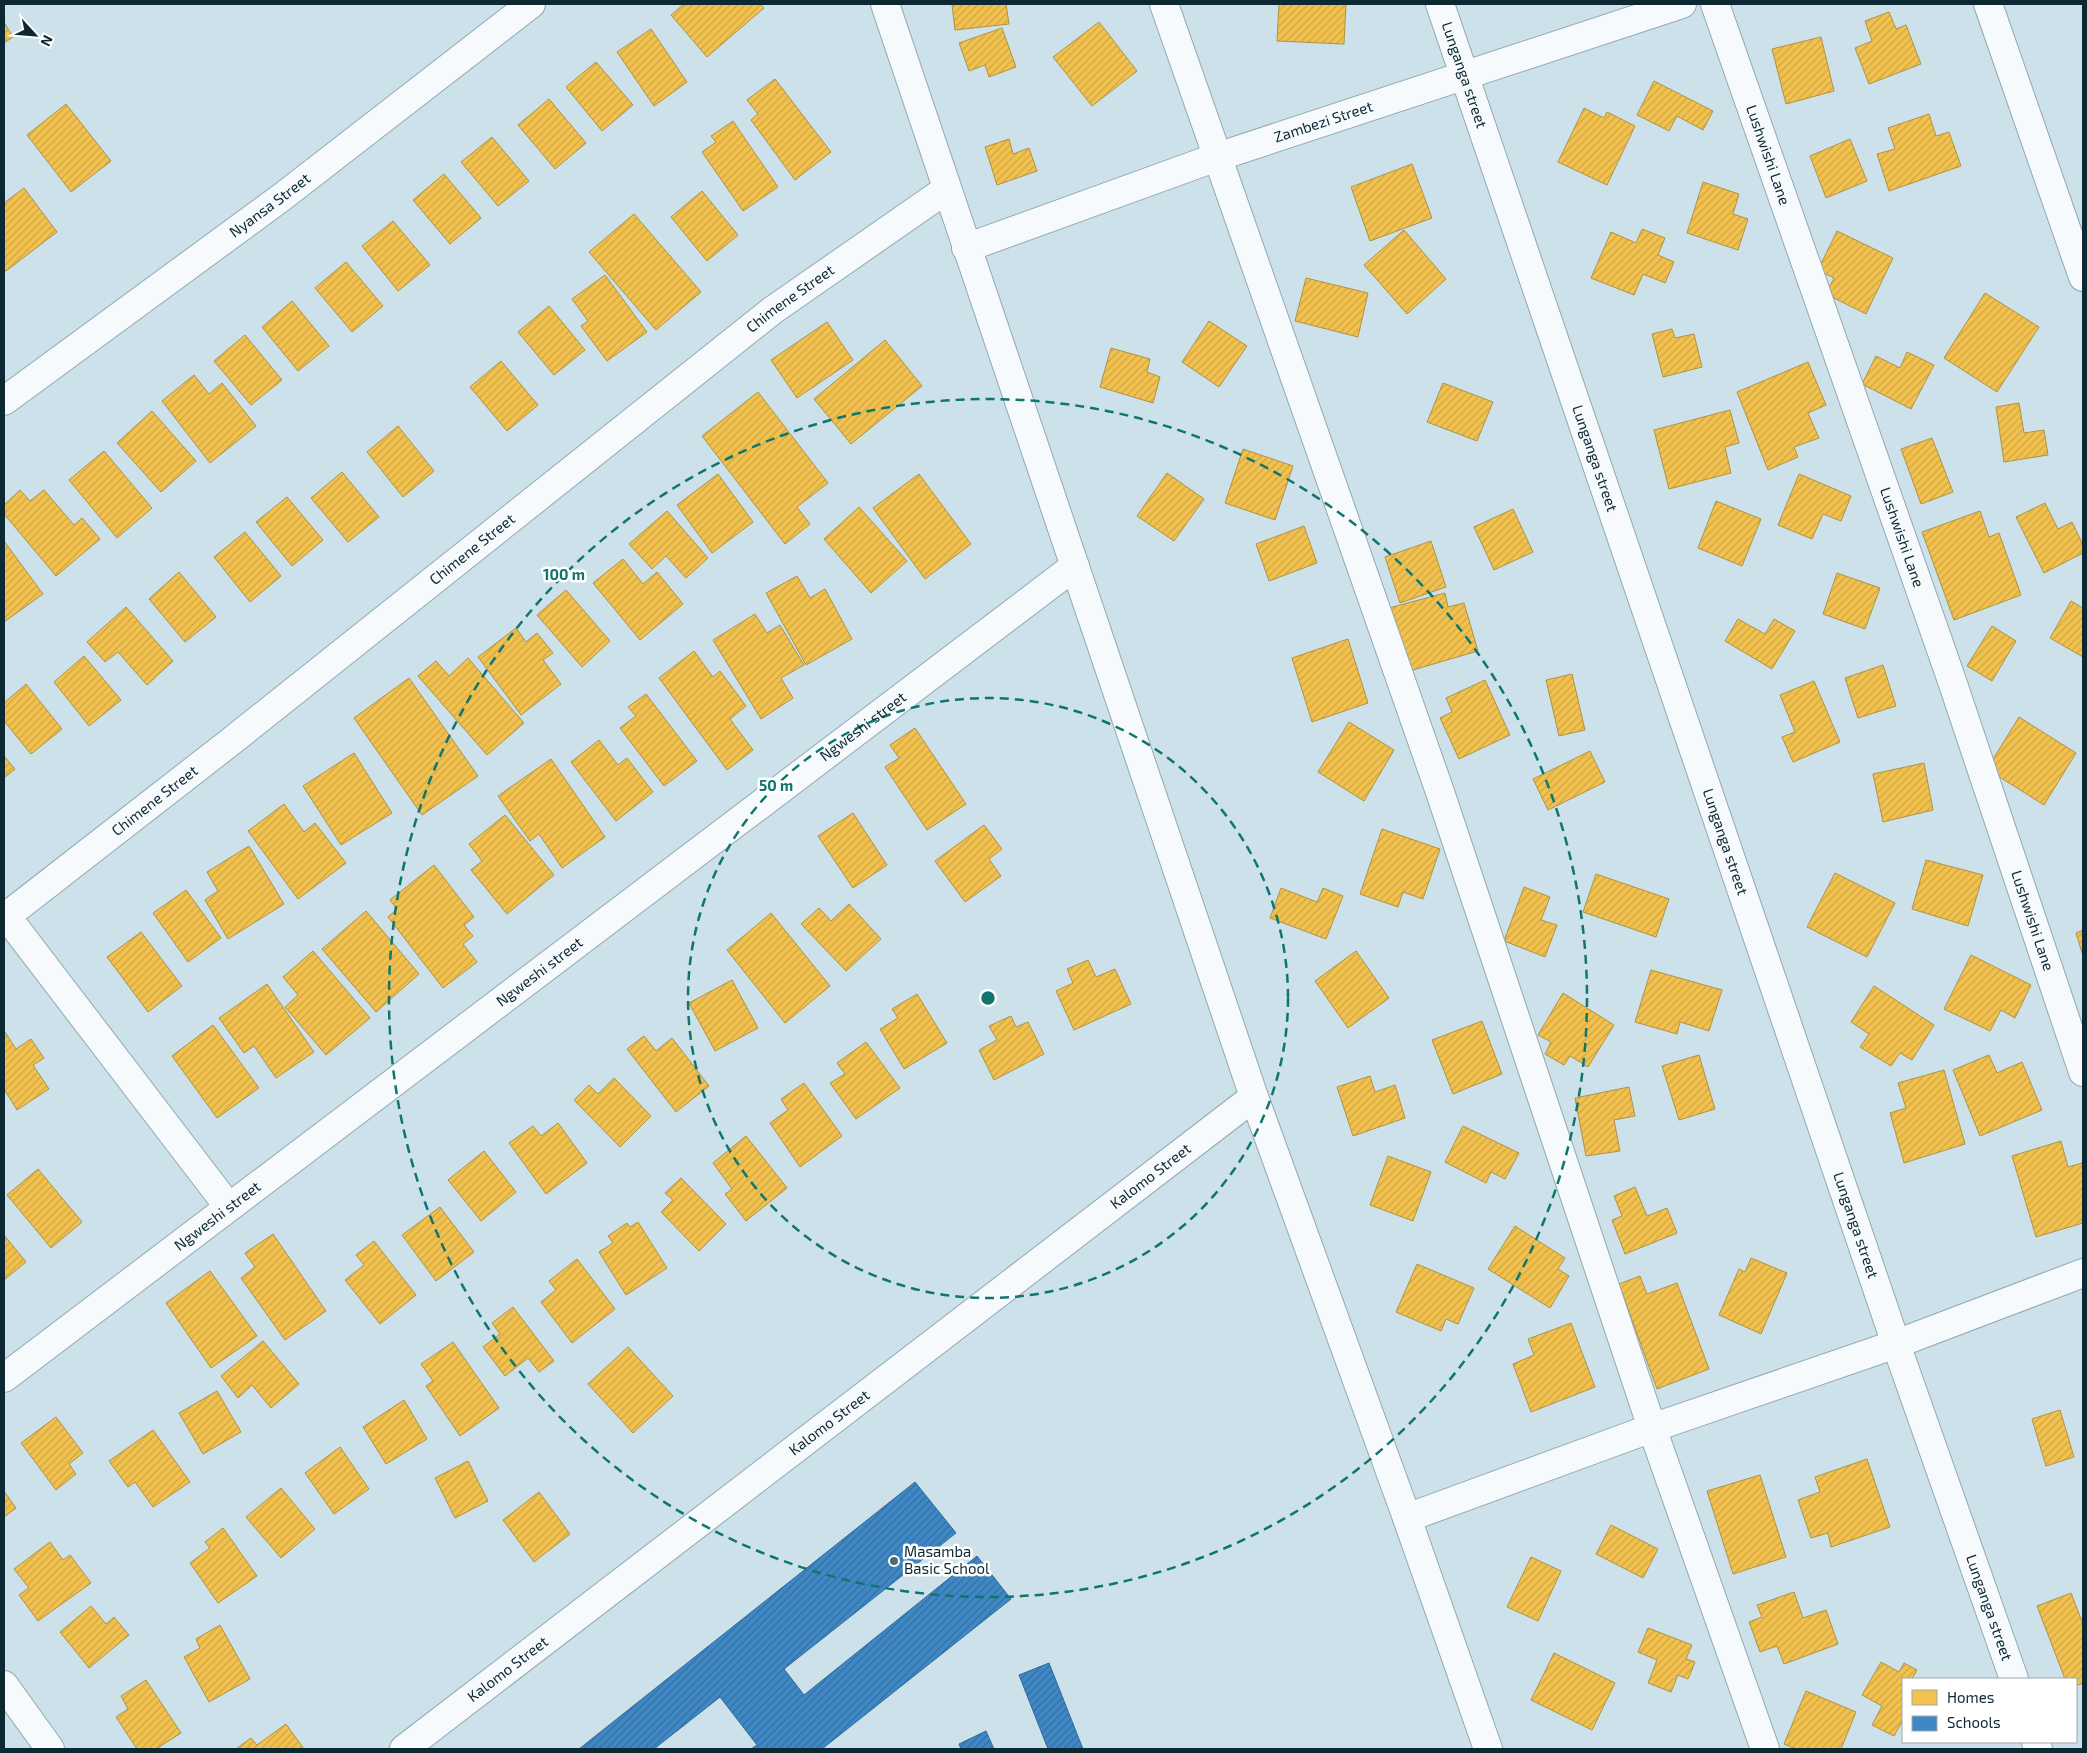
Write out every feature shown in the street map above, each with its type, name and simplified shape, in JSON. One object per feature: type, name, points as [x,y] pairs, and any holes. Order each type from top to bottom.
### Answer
[{"type":"street","name":"Nyansa Street","points":[[4,401],[282,197],[531,4]]},
{"type":"street","points":[[884,4],[1254,1096],[1407,1518],[1488,1749]]},
{"type":"street","points":[[1164,4],[1440,792],[1652,1428],[1765,1749]]},
{"type":"street","name":"Lunganga street","points":[[1440,4],[1896,1344],[2014,1678]]},
{"type":"street","name":"Zambezi Street","points":[[966,248],[1217,157],[1682,4]]},
{"type":"street","name":"Lushwishi Lane","points":[[1715,4],[1951,678],[2083,1072]]},
{"type":"street","points":[[1988,4],[2083,276]]},
{"type":"street","name":"Chimene Street","points":[[5,915],[229,743],[773,310],[947,189]]},
{"type":"street","name":"Ngweshi street","points":[[4,1378],[228,1206],[1075,566]]},
{"type":"street","points":[[5,915],[228,1206]]},
{"type":"street","name":"Kalomo Street","points":[[404,1749],[1254,1096]]},
{"type":"street","points":[[1407,1518],[1652,1428],[1896,1344],[2083,1273]]},
{"type":"street","points":[[4,1685],[50,1749]]},
{"type":"building: Homes","points":[[684,4],[760,4],[764,8],[707,57],[671,15]]},
{"type":"building: Homes","points":[[952,4],[1006,4],[1009,24],[955,30]]},
{"type":"building: Homes","points":[[1279,4],[1346,4],[1344,44],[1277,41]]},
{"type":"building: Homes","points":[[1889,12],[1896,29],[1906,25],[1921,64],[1869,84],[1855,48],[1872,41],[1865,21]]},
{"type":"building: Homes","points":[[4,22],[13,37],[4,43]]},
{"type":"building: Homes","points":[[1099,22],[1137,71],[1092,106],[1053,57]]},
{"type":"building: Homes","points":[[1002,28],[1016,67],[989,77],[985,65],[969,71],[959,43]]},
{"type":"building: Homes","points":[[651,29],[687,82],[654,106],[617,52]]},
{"type":"building: Homes","points":[[1821,37],[1834,91],[1786,104],[1772,49]]},
{"type":"building: Homes","points":[[596,62],[633,105],[602,131],[566,87]]},
{"type":"building: Homes","points":[[775,79],[831,152],[795,180],[751,120],[758,114],[747,100]]},
{"type":"building: Homes","points":[[1654,81],[1713,111],[1703,130],[1677,116],[1669,131],[1637,115]]},
{"type":"building: Homes","points":[[549,99],[586,143],[555,169],[518,125]]},
{"type":"building: Homes","points":[[66,104],[111,161],[71,192],[27,135]]},
{"type":"building: Homes","points":[[1584,108],[1604,118],[1607,112],[1635,126],[1607,185],[1558,162]]},
{"type":"building: Homes","points":[[1929,114],[1936,136],[1949,132],[1961,166],[1889,191],[1877,154],[1895,149],[1888,128]]},
{"type":"building: Homes","points":[[733,121],[778,187],[743,211],[702,152],[716,142],[711,136]]},
{"type":"building: Homes","points":[[492,137],[529,181],[498,206],[461,162]]},
{"type":"building: Homes","points":[[1009,139],[1013,154],[1029,148],[1037,171],[997,185],[985,147]]},
{"type":"building: Homes","points":[[1850,139],[1867,181],[1826,198],[1810,156]]},
{"type":"building: Homes","points":[[1412,164],[1432,218],[1370,241],[1351,187]]},
{"type":"building: Homes","points":[[444,174],[481,218],[450,244],[413,200]]},
{"type":"building: Homes","points":[[1703,182],[1739,194],[1733,214],[1748,219],[1738,250],[1687,233]]},
{"type":"building: Homes","points":[[24,188],[57,232],[6,271],[4,269],[4,203]]},
{"type":"building: Homes","points":[[702,191],[738,235],[707,261],[671,217]]},
{"type":"building: Homes","points":[[634,214],[701,292],[656,330],[589,252]]},
{"type":"building: Homes","points":[[393,221],[430,265],[398,291],[362,246]]},
{"type":"building: Homes","points":[[1642,229],[1665,238],[1658,255],[1674,262],[1665,283],[1643,274],[1634,295],[1591,278],[1611,232],[1636,243]]},
{"type":"building: Homes","points":[[1404,230],[1446,279],[1407,314],[1364,265]]},
{"type":"building: Homes","points":[[1837,231],[1893,258],[1866,314],[1826,294],[1834,278],[1818,270]]},
{"type":"building: Homes","points":[[346,262],[383,306],[352,332],[315,288]]},
{"type":"building: Homes","points":[[605,275],[647,332],[607,361],[581,326],[588,321],[572,299]]},
{"type":"building: Homes","points":[[1306,278],[1368,293],[1358,337],[1295,321]]},
{"type":"building: Homes","points":[[1985,293],[2039,327],[1997,392],[1944,358]]},
{"type":"building: Homes","points":[[292,301],[329,346],[298,371],[262,327]]},
{"type":"building: Homes","points":[[549,306],[585,350],[554,375],[518,332]]},
{"type":"building: Homes","points":[[1209,321],[1247,346],[1219,387],[1182,362]]},
{"type":"building: Homes","points":[[827,322],[853,360],[797,398],[771,360]]},
{"type":"building: Homes","points":[[1672,329],[1675,338],[1694,334],[1702,367],[1663,377],[1652,334]]},
{"type":"building: Homes","points":[[245,335],[282,380],[251,405],[214,361]]},
{"type":"building: Homes","points":[[885,340],[922,386],[851,444],[814,399]]},
{"type":"building: Homes","points":[[1111,348],[1150,359],[1147,372],[1160,377],[1153,403],[1100,387]]},
{"type":"building: Homes","points":[[1907,352],[1934,365],[1911,409],[1862,384],[1876,356],[1900,368]]},
{"type":"building: Homes","points":[[501,361],[538,405],[507,431],[470,387]]},
{"type":"building: Homes","points":[[1808,362],[1826,405],[1808,413],[1819,438],[1794,447],[1798,457],[1768,470],[1737,392]]},
{"type":"building: Homes","points":[[194,375],[209,394],[222,383],[256,426],[210,463],[162,401]]},
{"type":"building: Homes","points":[[1443,383],[1493,402],[1477,441],[1427,422]]},
{"type":"building: Homes","points":[[758,392],[828,483],[797,507],[810,524],[785,544],[702,436]]},
{"type":"building: Homes","points":[[2019,403],[2024,433],[2044,430],[2048,455],[2004,462],[1996,407]]},
{"type":"building: Homes","points":[[1730,410],[1739,443],[1725,447],[1731,473],[1669,489],[1654,430]]},
{"type":"building: Homes","points":[[152,411],[196,461],[161,492],[117,443]]},
{"type":"building: Homes","points":[[398,426],[434,471],[403,497],[367,452]]},
{"type":"building: Homes","points":[[1932,438],[1953,492],[1921,504],[1901,449]]},
{"type":"building: Homes","points":[[1243,449],[1293,466],[1275,520],[1225,503]]},
{"type":"building: Homes","points":[[104,451],[152,508],[117,538],[69,480]]},
{"type":"building: Homes","points":[[342,472],[379,517],[348,542],[311,498]]},
{"type":"building: Homes","points":[[1167,473],[1204,499],[1174,541],[1137,516]]},
{"type":"building: Homes","points":[[718,474],[753,522],[712,553],[677,505]]},
{"type":"building: Homes","points":[[919,474],[971,544],[925,579],[873,508]]},
{"type":"building: Homes","points":[[1799,474],[1851,496],[1841,521],[1823,514],[1812,539],[1778,525]]},
{"type":"building: Homes","points":[[20,490],[30,501],[44,490],[74,525],[82,518],[100,539],[56,576],[4,514],[4,505]]},
{"type":"building: Homes","points":[[287,497],[323,540],[292,566],[256,522]]},
{"type":"building: Homes","points":[[1716,501],[1761,519],[1742,566],[1698,548]]},
{"type":"building: Homes","points":[[2045,503],[2058,529],[2072,522],[2083,545],[2083,553],[2044,573],[2016,517]]},
{"type":"building: Homes","points":[[859,507],[907,561],[871,593],[824,539]]},
{"type":"building: Homes","points":[[1513,509],[1533,552],[1494,570],[1474,527]]},
{"type":"building: Homes","points":[[667,511],[708,558],[686,578],[666,556],[652,569],[629,544]]},
{"type":"building: Homes","points":[[1980,511],[1989,537],[1999,533],[2021,595],[1954,620],[1922,532]]},
{"type":"building: Homes","points":[[1304,526],[1317,563],[1269,581],[1256,544]]},
{"type":"building: Homes","points":[[245,532],[281,576],[250,602],[214,557]]},
{"type":"building: Homes","points":[[4,541],[43,594],[4,622]]},
{"type":"building: Homes","points":[[1431,541],[1446,587],[1400,603],[1385,557]]},
{"type":"building: Homes","points":[[623,559],[643,584],[657,572],[683,604],[640,640],[593,583]]},
{"type":"building: Homes","points":[[179,572],[216,617],[185,642],[149,599]]},
{"type":"building: Homes","points":[[1837,573],[1880,588],[1865,629],[1823,614]]},
{"type":"building: Homes","points":[[797,576],[810,598],[825,589],[852,639],[806,665],[766,593]]},
{"type":"building: Homes","points":[[566,590],[610,641],[582,667],[537,615]]},
{"type":"building: Homes","points":[[1445,593],[1448,607],[1464,603],[1478,651],[1406,672],[1389,608]]},
{"type":"building: Homes","points":[[2071,601],[2083,608],[2083,657],[2050,638]]},
{"type":"building: Homes","points":[[126,607],[173,661],[147,685],[118,652],[105,662],[87,642]]},
{"type":"building: Homes","points":[[755,614],[767,633],[780,625],[804,665],[781,678],[793,698],[761,719],[713,640]]},
{"type":"building: Homes","points":[[1738,619],[1765,634],[1774,619],[1795,631],[1772,669],[1725,641]]},
{"type":"building: Homes","points":[[1992,626],[2016,641],[1992,681],[1967,666]]},
{"type":"building: Homes","points":[[516,628],[526,642],[537,633],[553,653],[543,660],[561,684],[521,715],[478,657]]},
{"type":"building: Homes","points":[[1348,639],[1368,703],[1312,722],[1292,658]]},
{"type":"building: Homes","points":[[694,651],[713,677],[720,671],[746,706],[730,719],[753,750],[727,770],[659,678]]},
{"type":"building: Homes","points":[[84,656],[121,700],[89,726],[54,682]]},
{"type":"building: Homes","points":[[468,658],[524,723],[487,755],[418,676],[436,661],[449,676]]},
{"type":"building: Homes","points":[[1883,665],[1896,706],[1858,718],[1845,678]]},
{"type":"building: Homes","points":[[1572,674],[1585,730],[1559,736],[1546,680]]},
{"type":"building: Homes","points":[[409,678],[478,776],[422,815],[354,718]]},
{"type":"building: Homes","points":[[1485,680],[1510,735],[1459,759],[1440,718],[1452,712],[1446,698]]},
{"type":"building: Homes","points":[[1814,681],[1840,742],[1793,762],[1782,737],[1795,732],[1780,695]]},
{"type":"building: Homes","points":[[26,684],[62,729],[31,754],[4,721],[4,703]]},
{"type":"building: Homes","points":[[646,694],[697,761],[664,786],[620,728],[636,716],[628,707]]},
{"type":"building: Homes","points":[[2019,717],[2076,753],[2044,805],[1987,769]]},
{"type":"building: Homes","points":[[1349,722],[1394,750],[1364,801],[1318,772]]},
{"type":"building: Homes","points":[[915,728],[966,804],[927,830],[885,767],[899,758],[890,745]]},
{"type":"building: Homes","points":[[599,740],[618,765],[627,758],[653,792],[616,821],[571,762]]},
{"type":"building: Homes","points":[[1590,751],[1605,782],[1548,810],[1533,779]]},
{"type":"building: Homes","points":[[354,753],[392,813],[341,845],[303,786]]},
{"type":"building: Homes","points":[[4,756],[15,769],[4,778]]},
{"type":"building: Homes","points":[[551,759],[605,837],[562,868],[539,834],[530,841],[498,796]]},
{"type":"building: Homes","points":[[1924,763],[1933,810],[1883,822],[1873,774]]},
{"type":"building: Homes","points":[[284,804],[304,832],[315,823],[346,863],[298,899],[248,831]]},
{"type":"building: Homes","points":[[853,813],[887,865],[853,888],[818,836]]},
{"type":"building: Homes","points":[[505,815],[554,875],[507,914],[471,870],[482,861],[469,844]]},
{"type":"building: Homes","points":[[984,825],[1002,849],[989,859],[1001,876],[965,902],[935,861]]},
{"type":"building: Homes","points":[[1382,829],[1440,849],[1423,899],[1403,892],[1398,907],[1360,894]]},
{"type":"building: Homes","points":[[249,846],[284,904],[228,939],[205,900],[218,891],[207,872]]},
{"type":"building: Homes","points":[[1926,860],[1983,875],[1968,926],[1912,909]]},
{"type":"building: Homes","points":[[434,865],[474,917],[464,925],[473,936],[463,944],[477,962],[443,988],[388,917],[397,909],[390,900]]},
{"type":"building: Homes","points":[[1835,873],[1895,903],[1867,957],[1807,927]]},
{"type":"building: Homes","points":[[1596,874],[1669,899],[1656,937],[1583,912]]},
{"type":"building: Homes","points":[[1524,887],[1550,897],[1541,920],[1557,925],[1545,957],[1504,941]]},
{"type":"building: Homes","points":[[1281,888],[1317,902],[1323,888],[1343,896],[1326,939],[1270,918]]},
{"type":"building: Homes","points":[[186,890],[221,938],[188,962],[153,913]]},
{"type":"building: Homes","points":[[849,904],[881,939],[846,971],[801,924],[819,908],[831,921]]},
{"type":"building: Homes","points":[[366,911],[419,974],[376,1012],[322,949]]},
{"type":"building: Homes","points":[[771,913],[830,986],[785,1023],[727,950]]},
{"type":"building: Homes","points":[[2083,930],[2083,956],[2076,933]]},
{"type":"building: Homes","points":[[141,932],[182,986],[148,1012],[107,957]]},
{"type":"building: Homes","points":[[313,951],[370,1018],[326,1055],[285,1007],[298,995],[283,977]]},
{"type":"building: Homes","points":[[1356,951],[1389,998],[1348,1028],[1315,981]]},
{"type":"building: Homes","points":[[1971,955],[2031,985],[2015,1018],[2001,1010],[1990,1031],[1944,1009]]},
{"type":"building: Homes","points":[[1088,960],[1096,977],[1115,969],[1131,1004],[1074,1030],[1056,991],[1073,983],[1067,969]]},
{"type":"building: Homes","points":[[1651,970],[1722,990],[1709,1031],[1680,1022],[1677,1034],[1635,1022]]},
{"type":"building: Homes","points":[[732,980],[758,1028],[715,1051],[689,1003]]},
{"type":"building: Homes","points":[[267,984],[314,1052],[276,1078],[254,1046],[244,1053],[219,1018]]},
{"type":"building: Homes","points":[[1874,986],[1934,1025],[1912,1060],[1900,1053],[1891,1066],[1860,1047],[1869,1034],[1851,1022]]},
{"type":"building: Homes","points":[[1563,993],[1614,1025],[1588,1067],[1570,1056],[1564,1065],[1545,1054],[1551,1042],[1538,1035]]},
{"type":"building: Homes","points":[[917,994],[947,1043],[904,1069],[880,1029],[898,1018],[892,1009]]},
{"type":"building: Homes","points":[[1011,1016],[1016,1027],[1028,1022],[1044,1054],[994,1080],[979,1050],[997,1040],[989,1026]]},
{"type":"building: Homes","points":[[1482,1021],[1502,1074],[1453,1094],[1432,1040]]},
{"type":"building: Homes","points":[[213,1025],[259,1088],[217,1118],[172,1056]]},
{"type":"building: Homes","points":[[5,1032],[16,1049],[31,1039],[44,1058],[33,1065],[49,1089],[17,1110],[4,1089]]},
{"type":"building: Homes","points":[[644,1036],[656,1051],[672,1038],[709,1086],[676,1112],[627,1049]]},
{"type":"building: Homes","points":[[866,1042],[900,1088],[856,1119],[830,1083],[845,1074],[837,1063]]},
{"type":"building: Homes","points":[[1699,1055],[1715,1109],[1679,1120],[1662,1066]]},
{"type":"building: Homes","points":[[1989,1055],[1997,1073],[2022,1062],[2042,1110],[1980,1136],[1953,1070]]},
{"type":"building: Homes","points":[[1944,1070],[1965,1144],[1904,1163],[1890,1113],[1906,1108],[1898,1083]]},
{"type":"building: Homes","points":[[1370,1076],[1375,1092],[1395,1085],[1405,1118],[1353,1136],[1337,1087]]},
{"type":"building: Homes","points":[[614,1078],[651,1116],[620,1147],[574,1100],[589,1085],[598,1094]]},
{"type":"building: Homes","points":[[804,1083],[842,1136],[800,1167],[770,1123],[788,1110],[781,1099]]},
{"type":"building: Homes","points":[[1629,1087],[1635,1116],[1614,1120],[1620,1151],[1586,1156],[1575,1098]]},
{"type":"building: Homes","points":[[558,1123],[587,1163],[546,1194],[509,1143],[533,1126],[541,1136]]},
{"type":"building: Homes","points":[[1463,1126],[1519,1153],[1505,1179],[1491,1172],[1486,1183],[1445,1162]]},
{"type":"building: Homes","points":[[746,1136],[787,1188],[746,1221],[725,1194],[732,1189],[713,1163]]},
{"type":"building: Homes","points":[[2061,1141],[2068,1167],[2082,1163],[2083,1166],[2083,1223],[2036,1237],[2012,1156]]},
{"type":"building: Homes","points":[[484,1151],[516,1192],[481,1221],[448,1180]]},
{"type":"building: Homes","points":[[1388,1156],[1431,1172],[1413,1221],[1370,1205]]},
{"type":"building: Homes","points":[[38,1169],[82,1222],[51,1248],[7,1195]]},
{"type":"building: Homes","points":[[681,1178],[726,1224],[699,1251],[661,1212],[673,1200],[665,1193]]},
{"type":"building: Homes","points":[[1635,1187],[1647,1216],[1667,1208],[1677,1233],[1625,1254],[1612,1220],[1622,1216],[1614,1196]]},
{"type":"building: Homes","points":[[440,1207],[474,1252],[436,1281],[402,1235]]},
{"type":"building: Homes","points":[[638,1222],[667,1268],[626,1295],[599,1252],[613,1243],[608,1236],[627,1223],[630,1227]]},
{"type":"building: Homes","points":[[1515,1226],[1565,1258],[1558,1269],[1569,1276],[1550,1308],[1488,1269]]},
{"type":"building: Homes","points":[[273,1234],[326,1311],[285,1340],[241,1278],[255,1267],[245,1253]]},
{"type":"building: Homes","points":[[4,1235],[26,1262],[4,1280]]},
{"type":"building: Homes","points":[[374,1241],[416,1295],[380,1324],[345,1280],[364,1265],[356,1255]]},
{"type":"building: Homes","points":[[1751,1258],[1787,1273],[1761,1334],[1719,1315],[1739,1269],[1745,1272]]},
{"type":"building: Homes","points":[[577,1259],[615,1309],[572,1343],[541,1302],[556,1290],[549,1281]]},
{"type":"building: Homes","points":[[1417,1264],[1474,1288],[1458,1324],[1446,1319],[1441,1331],[1396,1312]]},
{"type":"building: Homes","points":[[210,1271],[257,1336],[211,1368],[166,1303]]},
{"type":"building: Homes","points":[[1640,1276],[1647,1294],[1677,1283],[1709,1369],[1657,1389],[1619,1284]]},
{"type":"building: Homes","points":[[513,1307],[554,1361],[539,1372],[528,1358],[505,1376],[483,1347],[500,1334],[492,1323]]},
{"type":"building: Homes","points":[[1571,1323],[1595,1387],[1531,1412],[1513,1364],[1534,1355],[1528,1339]]},
{"type":"building: Homes","points":[[263,1341],[299,1384],[271,1408],[252,1385],[238,1398],[221,1376]]},
{"type":"building: Homes","points":[[453,1342],[499,1408],[460,1436],[426,1386],[433,1381],[421,1364]]},
{"type":"building: Homes","points":[[628,1347],[673,1396],[633,1433],[588,1384]]},
{"type":"building: Homes","points":[[217,1391],[241,1432],[203,1454],[179,1413]]},
{"type":"building: Homes","points":[[404,1400],[427,1439],[386,1464],[363,1427]]},
{"type":"building: Homes","points":[[2060,1410],[2074,1457],[2046,1466],[2032,1419]]},
{"type":"building: Homes","points":[[56,1417],[83,1453],[69,1464],[76,1474],[56,1490],[21,1443]]},
{"type":"building: Homes","points":[[153,1430],[190,1482],[153,1507],[135,1482],[128,1487],[109,1461]]},
{"type":"building: Homes","points":[[340,1447],[369,1489],[334,1514],[305,1473]]},
{"type":"building: Homes","points":[[1867,1459],[1890,1527],[1831,1547],[1828,1533],[1811,1538],[1798,1500],[1820,1492],[1815,1477]]},
{"type":"building: Homes","points":[[468,1461],[488,1501],[455,1518],[435,1478]]},
{"type":"building: Homes","points":[[1760,1475],[1786,1557],[1733,1574],[1707,1491]]},
{"type":"building: Homes","points":[[281,1488],[315,1529],[281,1558],[246,1517]]},
{"type":"building: Homes","points":[[4,1491],[16,1508],[4,1517]]},
{"type":"building: Homes","points":[[539,1492],[570,1534],[534,1562],[503,1520]]},
{"type":"building: Homes","points":[[1611,1525],[1658,1549],[1643,1578],[1596,1554]]},
{"type":"building: Homes","points":[[223,1528],[257,1576],[218,1603],[190,1563],[210,1548],[205,1542]]},
{"type":"building: Homes","points":[[50,1542],[63,1560],[70,1555],[91,1583],[38,1621],[19,1595],[29,1588],[14,1569]]},
{"type":"building: Homes","points":[[1531,1557],[1561,1571],[1538,1621],[1507,1607]]},
{"type":"building: Homes","points":[[1794,1592],[1803,1618],[1826,1610],[1838,1644],[1784,1664],[1777,1646],[1760,1652],[1749,1622],[1762,1617],[1757,1605]]},
{"type":"building: Homes","points":[[2071,1593],[2083,1624],[2083,1683],[2077,1686],[2077,1678],[2065,1678],[2037,1606]]},
{"type":"building: Homes","points":[[91,1606],[106,1624],[114,1617],[129,1635],[89,1668],[60,1632]]},
{"type":"building: Homes","points":[[220,1625],[250,1679],[209,1702],[184,1657],[200,1648],[196,1639]]},
{"type":"building: Homes","points":[[1648,1628],[1692,1645],[1686,1659],[1695,1662],[1688,1679],[1678,1675],[1671,1692],[1648,1683],[1657,1660],[1638,1652]]},
{"type":"building: Homes","points":[[1554,1653],[1615,1683],[1592,1730],[1531,1700]]},
{"type":"building: Homes","points":[[1881,1662],[1899,1672],[1904,1663],[1917,1670],[1913,1678],[1902,1678],[1902,1722],[1894,1736],[1872,1725],[1882,1706],[1862,1695]]},
{"type":"building: Homes","points":[[146,1680],[181,1733],[156,1749],[137,1749],[116,1717],[128,1709],[121,1696]]},
{"type":"building: Homes","points":[[1806,1691],[1856,1712],[1841,1749],[1796,1749],[1784,1744]]},
{"type":"building: Homes","points":[[286,1724],[304,1749],[236,1749],[251,1738],[257,1745]]},
{"type":"building: Schools","points":[[915,1482],[956,1533],[784,1669],[804,1695],[977,1556],[1011,1599],[822,1749],[751,1749],[757,1745],[720,1697],[654,1749],[579,1749]]},
{"type":"building: Schools","points":[[1049,1663],[1083,1749],[1048,1749],[1019,1675]]},
{"type":"building: Schools","points":[[986,1731],[994,1749],[961,1749],[959,1744]]},
{"type":"place","name":"Masamba Basic School","points":[[894,1561]]}]
